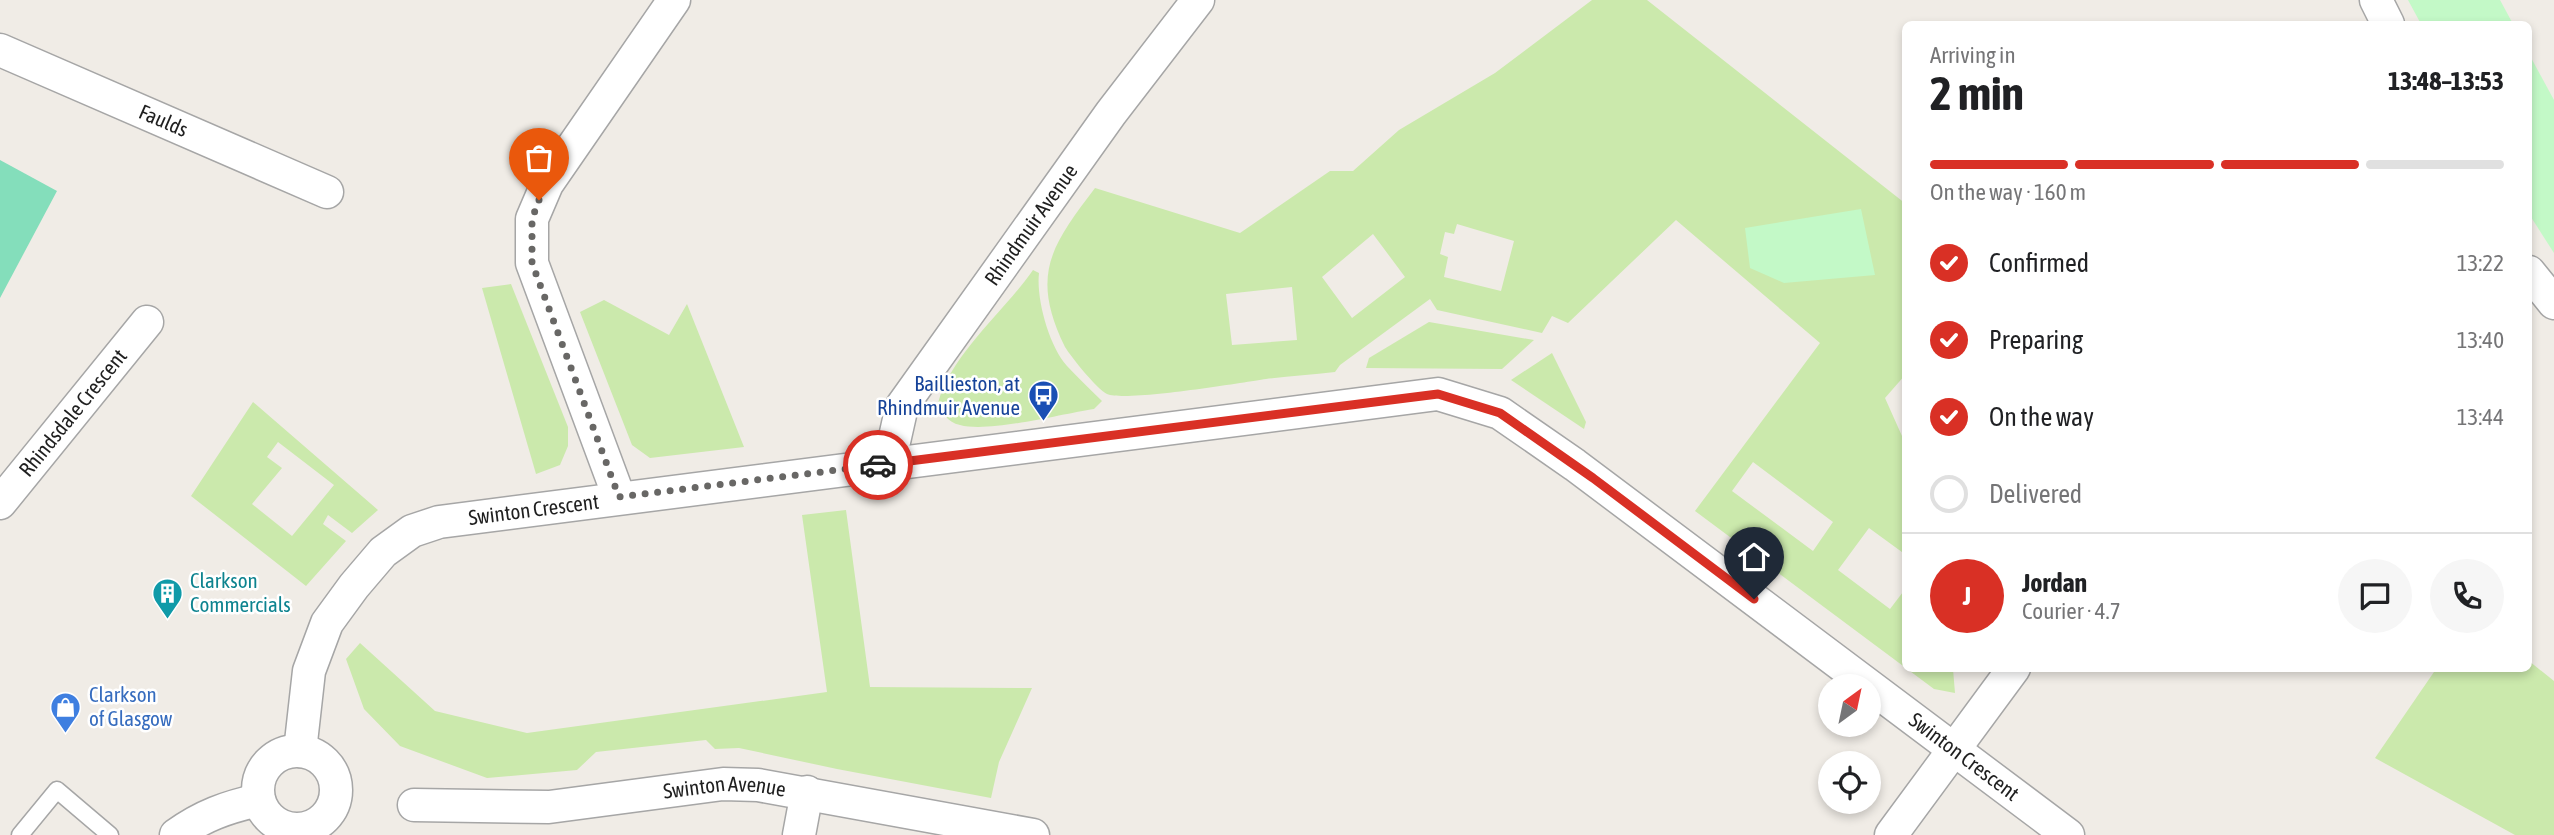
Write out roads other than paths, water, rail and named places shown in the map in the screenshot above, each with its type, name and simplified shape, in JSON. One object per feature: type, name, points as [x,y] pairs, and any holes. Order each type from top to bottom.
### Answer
[{"type":"street","points":[[619,497],[532,263],[532,219],[547,184],[674,0]]},
{"type":"street","name":"Rhindmuir Avenue","points":[[889,464],[902,406],[1111,113],[1198,0]]},
{"type":"street","points":[[2376,0],[2386,21]]},
{"type":"street","name":"Faulds","points":[[0,50],[327,192]]},
{"type":"street","points":[[2532,276],[2554,303]]},
{"type":"street","name":"Rhindsdale Crescent","points":[[0,503],[147,322]]},
{"type":"street","name":"Swinton Crescent","points":[[300,751],[309,671],[327,623],[383,552],[412,531],[439,522],[1438,394],[1500,413],[1585,472],[2068,835]]},
{"type":"street","points":[[1891,835],[2011,672]]},
{"type":"street","points":[[288,752],[313,754],[331,771],[336,795],[333,807],[325,818],[314,826],[302,830],[289,829],[269,819],[258,800],[260,775],[267,764],[288,752]]},
{"type":"street","name":"Swinton Avenue","points":[[414,805],[549,807],[723,784],[758,785],[1033,835]]},
{"type":"street","points":[[799,835],[807,792]]},
{"type":"street","points":[[176,835],[194,821],[225,807],[258,800]]},
{"type":"lane","points":[[20,835],[57,790],[110,835]]},
{"type":"place","name":"Baillieston, at Rhindmuir Avenue","points":[[1043,423]]},
{"type":"place","name":"Clarkson Commercials","points":[[167,620]]},
{"type":"place","name":"Clarkson of Glasgow","points":[[66,734]]}]
